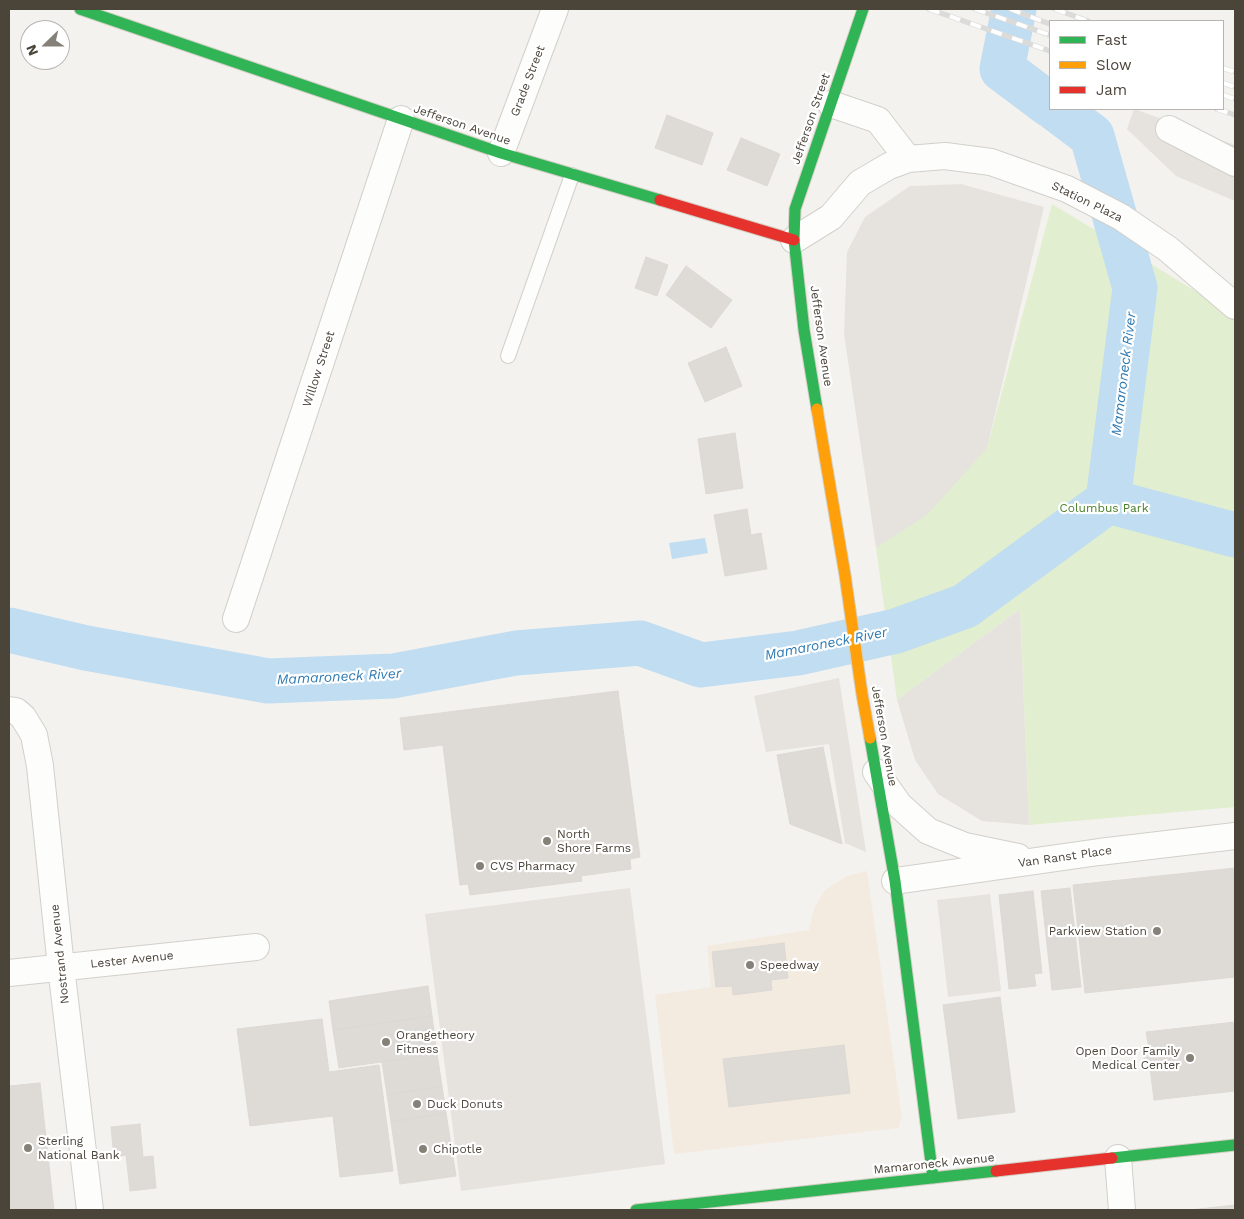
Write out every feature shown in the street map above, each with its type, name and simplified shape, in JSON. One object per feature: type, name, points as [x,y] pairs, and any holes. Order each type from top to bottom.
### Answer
[{"type":"street","name":"Jefferson Avenue","points":[[80,9],[501,153],[794,240],[804,330],[845,575],[862,694],[895,881],[933,1178]]},
{"type":"street","name":"Grade Street","points":[[501,153],[556,9]]},
{"type":"street","name":"Jefferson Street","points":[[794,240],[795,208],[863,9]]},
{"type":"street","points":[[832,104],[878,120],[908,159]]},
{"type":"street","name":"Willow Street","points":[[236,619],[401,119]]},
{"type":"street","points":[[1168,129],[1235,163]]},
{"type":"street","name":"Station Plaza","points":[[794,240],[831,217],[860,183],[888,166],[908,159],[945,156],[991,162],[1067,190],[1121,217],[1229,293]]},
{"type":"street","name":"Nostrand Avenue","points":[[9,710],[16,711],[23,716],[34,735],[40,766],[61,967],[90,1210]]},
{"type":"street","points":[[876,772],[899,805],[928,831],[965,846],[1036,861]]},
{"type":"street","name":"Van Ranst Place","points":[[895,881],[1235,836]]},
{"type":"street","name":"Lester Avenue","points":[[9,973],[256,947]]},
{"type":"street","name":"Mamaroneck Avenue","points":[[636,1210],[1235,1145]]},
{"type":"street","points":[[1118,1158],[1122,1210]]},
{"type":"lane","points":[[508,356],[572,175]]},
{"type":"shaded area","points":[[1134,110],[1137,110],[1235,145],[1235,201],[1176,176],[1127,129]]},
{"type":"shaded area","points":[[961,184],[1044,207],[987,448],[927,515],[876,548],[844,334],[847,252],[865,217],[910,186]]},
{"type":"shaded area","points":[[1020,609],[1029,825],[982,821],[938,794],[915,760],[897,700]]},
{"type":"shaded area","points":[[839,678],[866,852],[845,843],[829,744],[766,752],[754,696]]},
{"type":"shaded area","points":[[867,871],[902,1118],[898,1128],[674,1154],[655,995],[711,987],[707,946],[809,930],[814,908],[825,890],[847,876]]},
{"type":"shaded area","points":[[630,888],[665,1164],[461,1191],[425,914]]},
{"type":"shaded area","points":[[990,894],[1001,991],[948,997],[937,900]]},
{"type":"green space","name":"Columbus Park","points":[[1052,204],[1235,315],[1235,807],[1029,825],[1020,609],[897,700],[876,548],[987,448]]},
{"type":"water","points":[[705,538],[708,553],[672,559],[669,543]]},
{"type":"building","points":[[667,115],[713,133],[702,165],[655,148]]},
{"type":"building","points":[[741,138],[780,154],[767,186],[727,170]]},
{"type":"building","points":[[646,257],[668,265],[657,296],[635,288]]},
{"type":"building","points":[[686,266],[732,300],[711,328],[666,295]]},
{"type":"building","points":[[726,347],[742,386],[705,402],[688,363]]},
{"type":"building","points":[[735,433],[743,488],[706,494],[698,439]]},
{"type":"building","points":[[747,509],[751,535],[761,533],[767,569],[725,576],[714,515]]},
{"type":"building","points":[[618,691],[640,857],[630,859],[631,869],[581,876],[582,881],[470,895],[468,884],[460,885],[443,745],[404,750],[400,718]]},
{"type":"building","points":[[823,747],[842,844],[790,824],[777,755]]},
{"type":"building","name":"Parkview Station","points":[[1235,868],[1235,977],[1085,993],[1073,885]]},
{"type":"building","points":[[1070,888],[1081,987],[1052,990],[1041,891]]},
{"type":"building","points":[[1033,891],[1042,973],[1034,974],[1036,986],[1009,989],[999,895]]},
{"type":"building","name":"Speedway","points":[[784,943],[788,978],[771,980],[772,990],[733,995],[732,986],[716,987],[712,952]]},
{"type":"building","points":[[428,986],[432,1016],[333,1030],[329,1001]]},
{"type":"building","points":[[1000,997],[1015,1112],[958,1119],[943,1005]]},
{"type":"building","name":"Orangetheory Fitness","points":[[432,1016],[437,1054],[339,1068],[333,1030]]},
{"type":"building","points":[[322,1019],[329,1072],[379,1065],[393,1171],[340,1177],[333,1116],[250,1126],[237,1029]]},
{"type":"building","name":"Open Door Family Medical Center","points":[[1235,1022],[1235,1091],[1154,1100],[1150,1067],[1145,1067],[1143,1049],[1149,1049],[1146,1032]]},
{"type":"building","points":[[844,1045],[850,1093],[729,1107],[723,1059]]},
{"type":"building","points":[[437,1054],[442,1086],[387,1095],[382,1062]]},
{"type":"building","name":"Sterling National Bank","points":[[40,1083],[54,1210],[9,1210],[9,1086]]},
{"type":"building","name":"Duck Donuts","points":[[442,1086],[446,1113],[391,1122],[387,1095]]},
{"type":"building","name":"Chipotle","points":[[446,1113],[456,1176],[400,1184],[391,1122]]},
{"type":"building","points":[[140,1124],[143,1157],[153,1156],[156,1188],[130,1191],[126,1155],[114,1157],[111,1127]]},
{"type":"building","points":[[1235,1205],[1235,1210],[1190,1210]]},
{"type":"waterway","name":"Mamaroneck River","points":[[1014,9],[1002,69],[1049,104]]},
{"type":"waterway","name":"Mamaroneck River","points":[[9,630],[86,648],[268,681],[393,676],[516,653],[640,643],[701,665],[798,653],[896,631],[965,606],[1108,501],[1135,288],[1092,136],[1057,110]]},
{"type":"waterway","points":[[1108,501],[1235,535]]},
{"type":"railway","points":[[929,9],[1049,51]]},
{"type":"railway","points":[[975,9],[1049,35]]},
{"type":"railway","points":[[1010,9],[1049,24]]},
{"type":"railway","points":[[1055,9],[1085,20]]},
{"type":"railway","points":[[1224,68],[1235,72]]},
{"type":"railway","points":[[1224,83],[1235,87]]},
{"type":"railway","points":[[1224,95],[1235,99]]},
{"type":"railway","points":[[1220,110],[1235,115]]},
{"type":"traffic: fast","points":[[80,9],[501,153],[660,200]]},
{"type":"traffic: fast","points":[[817,409],[804,330],[794,240],[795,209],[863,9]]},
{"type":"traffic: fast","points":[[870,738],[895,881],[933,1178]]},
{"type":"traffic: fast","points":[[1112,1158],[1235,1145]]},
{"type":"traffic: fast","points":[[636,1210],[996,1171]]},
{"type":"traffic: slow","points":[[817,409],[870,738]]},
{"type":"traffic: jam","points":[[660,200],[794,240]]},
{"type":"traffic: jam","points":[[996,1171],[1112,1158]]},
{"type":"place","name":"North Shore Farms","points":[[547,841]]},
{"type":"place","name":"CVS Pharmacy","points":[[480,866]]},
{"type":"place","name":"Parkview Station","points":[[1157,931]]},
{"type":"place","name":"Speedway","points":[[750,965]]},
{"type":"place","name":"Orangetheory Fitness","points":[[386,1042]]},
{"type":"place","name":"Open Door Family Medical Center","points":[[1190,1058]]},
{"type":"place","name":"Duck Donuts","points":[[417,1104]]},
{"type":"place","name":"Sterling National Bank","points":[[28,1148]]},
{"type":"place","name":"Chipotle","points":[[423,1149]]}]
